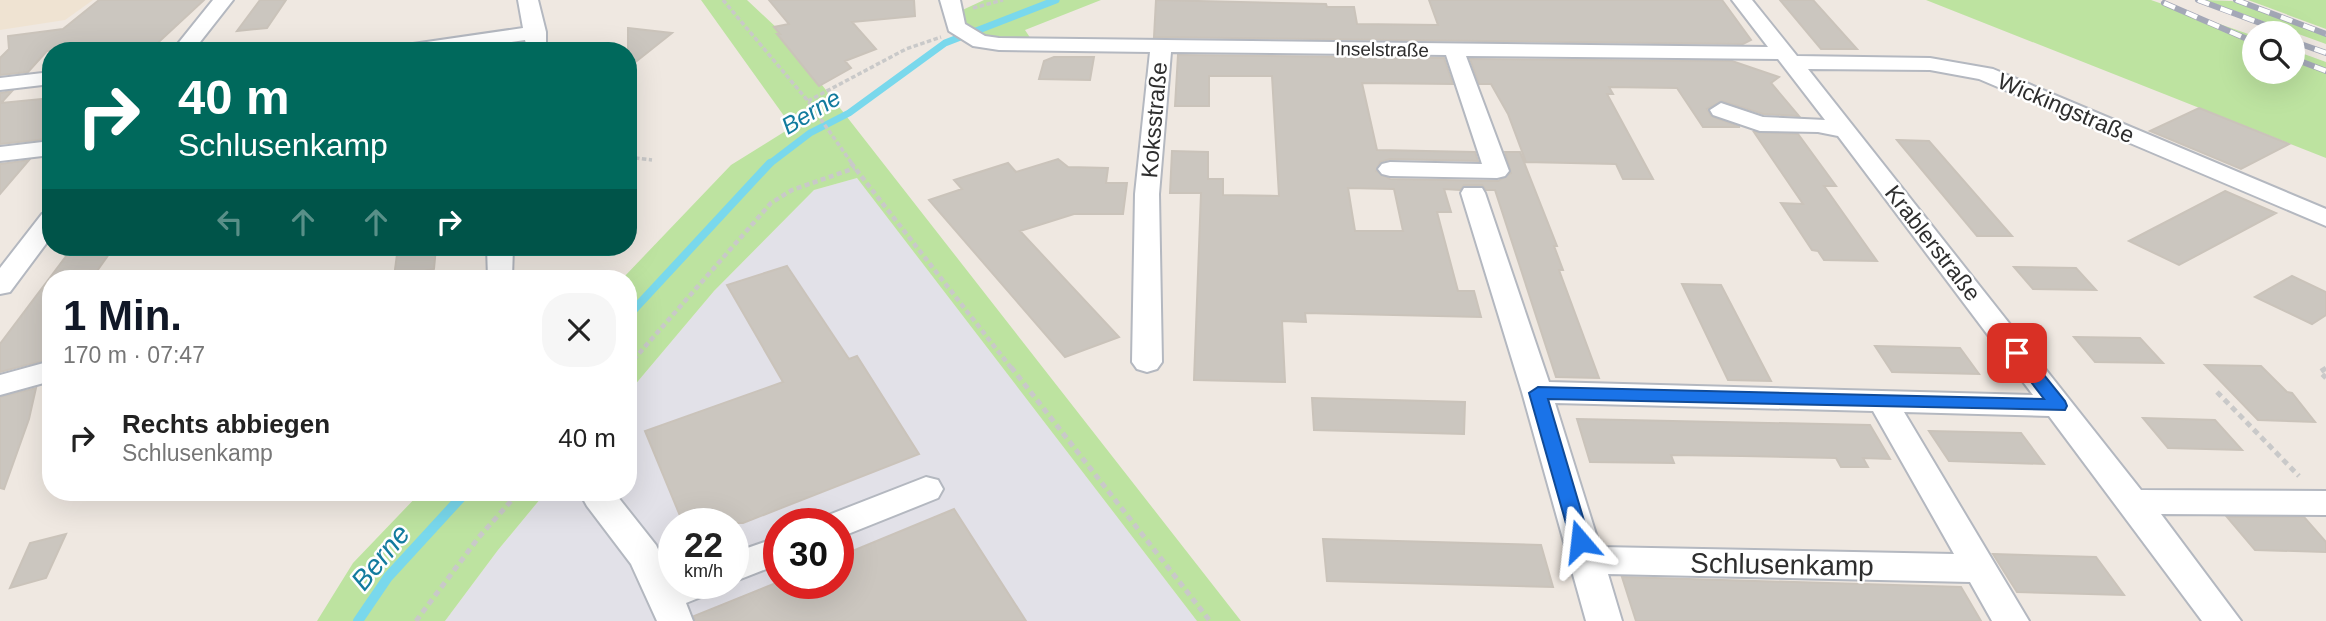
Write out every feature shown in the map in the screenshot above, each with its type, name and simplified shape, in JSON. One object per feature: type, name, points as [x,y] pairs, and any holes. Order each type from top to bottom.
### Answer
[{"type":"street","points":[[189,42],[223,0]]},
{"type":"street","points":[[528,0],[536,41]]},
{"type":"street","points":[[949,31],[950,0]]},
{"type":"street","name":"Krablerstraße","points":[[1742,0],[2059,406],[2222,621]]},
{"type":"street","name":"Inselstraße","points":[[949,31],[980,42],[1021,46],[1454,50],[1788,57]]},
{"type":"street","name":"Koksstraße","points":[[1147,362],[1147,194],[1161,46]]},
{"type":"street","points":[[1390,169],[1497,170],[1454,50]]},
{"type":"street","name":"Wickingstraße","points":[[1788,57],[1930,64],[1985,74],[2326,218]]},
{"type":"street","points":[[0,84],[42,79]]},
{"type":"street","points":[[1721,110],[1760,124],[1818,125],[1846,131]]},
{"type":"street","points":[[1,154],[42,149]]},
{"type":"street","points":[[1473,193],[1538,393],[1604,621]]},
{"type":"street","points":[[0,286],[10,260],[42,228]]},
{"type":"street","points":[[0,385],[42,373]]},
{"type":"street","points":[[1538,393],[2059,406]]},
{"type":"street","points":[[1883,402],[2011,621]]},
{"type":"street","points":[[854,518],[926,489]]},
{"type":"street","points":[[603,501],[619,517],[680,600]]},
{"type":"street","points":[[2132,502],[2325,503]]},
{"type":"street","name":"Schlusenkamp","points":[[1586,559],[1979,568]]},
{"type":"path","points":[[723,0],[808,101],[855,168],[1210,621]]},
{"type":"path","points":[[808,101],[843,85],[920,41],[949,31]]},
{"type":"path","points":[[637,159],[652,160]]},
{"type":"path","points":[[637,356],[771,203],[800,186],[855,168]]},
{"type":"path","points":[[2326,368],[2320,372],[2326,378]]},
{"type":"path","points":[[2217,391],[2325,503]]},
{"type":"path","points":[[416,621],[464,556],[511,501]]},
{"type":"shaded area","points":[[0,0],[93,0],[65,20],[0,30]]},
{"type":"shaded area","points":[[857,178],[1197,621],[445,621],[539,501],[637,501],[637,382],[714,291],[814,190]]},
{"type":"green space","points":[[701,0],[747,0],[779,30],[1241,621],[1197,621],[857,178],[814,190],[714,291],[637,382],[637,270],[631,270],[731,165],[792,127]]},
{"type":"green space","points":[[984,0],[1101,0],[1025,30],[1035,45],[1000,43],[959,27],[964,20],[956,13]]},
{"type":"green space","points":[[1926,0],[2151,0],[2242,32],[2242,84],[2305,84],[2305,54],[2326,62],[2326,158]]},
{"type":"green space","points":[[2205,0],[2232,1],[2286,21],[2263,21]]},
{"type":"green space","points":[[2248,0],[2326,0],[2326,29]]},
{"type":"green space","points":[[2305,28],[2326,36],[2326,44],[2305,36]]},
{"type":"green space","points":[[412,501],[539,501],[445,621],[317,621],[353,563]]},
{"type":"building","points":[[99,0],[204,0],[159,42],[42,42],[42,57],[28,72],[0,75],[0,58],[9,49],[8,36],[63,29]]},
{"type":"building","points":[[260,0],[286,0],[267,28],[237,31]]},
{"type":"building","points":[[769,0],[914,0],[915,16],[852,22],[876,49],[845,61],[851,68],[819,86],[777,34],[780,34],[774,27],[789,24]]},
{"type":"building","points":[[1156,0],[1326,4],[1327,7],[1354,7],[1357,24],[1438,25],[1429,0],[1722,0],[1751,40],[1743,44],[1154,37]]},
{"type":"building","points":[[1780,0],[1813,0],[1857,49],[1821,49]]},
{"type":"building","points":[[628,28],[672,33],[637,61],[637,42],[628,42]]},
{"type":"building","points":[[1178,55],[1444,58],[1453,84],[1362,83],[1377,150],[1475,152],[1478,161],[1390,159],[1380,162],[1376,171],[1390,179],[1498,181],[1511,173],[1505,152],[1520,152],[1557,246],[1554,246],[1563,270],[1559,270],[1599,378],[1556,377],[1495,190],[1486,190],[1482,185],[1464,185],[1460,190],[1444,189],[1451,212],[1437,212],[1458,291],[1474,291],[1481,317],[1305,313],[1306,322],[1282,321],[1285,382],[1194,380],[1201,193],[1170,193],[1172,151],[1208,152],[1208,179],[1223,179],[1223,195],[1279,196],[1272,76],[1209,76],[1209,106],[1175,106]],"holes":[[[1348,188],[1394,189],[1403,231],[1355,231]]]},
{"type":"building","points":[[1054,57],[1094,57],[1090,80],[1039,79],[1044,61]]},
{"type":"building","points":[[1470,59],[1732,61],[1779,77],[1771,83],[1799,116],[1763,114],[1722,101],[1707,109],[1711,116],[1740,127],[1703,127],[1677,88],[1609,87],[1613,94],[1607,94],[1653,179],[1623,179],[1616,164],[1526,162],[1508,114],[1491,84],[1479,84]]},
{"type":"building","points":[[12,91],[1,103],[42,99],[42,140],[0,144],[0,93]]},
{"type":"building","points":[[2199,108],[2289,144],[2241,169],[2150,131]]},
{"type":"building","points":[[1754,132],[1798,134],[1836,186],[1824,186],[1877,261],[1824,260],[1818,251],[1812,250],[1781,203],[1803,204]]},
{"type":"building","points":[[1897,140],[1929,141],[2012,236],[1977,236]]},
{"type":"building","points":[[1058,159],[1068,167],[1108,168],[1106,183],[1127,183],[1123,214],[1074,214],[1020,231],[1119,337],[1065,357],[929,200],[962,189],[954,180],[1008,163],[1016,172]]},
{"type":"building","points":[[29,160],[0,194],[0,164]]},
{"type":"building","points":[[2225,191],[2276,213],[2179,265],[2129,241]]},
{"type":"building","points":[[66,256],[108,256],[98,270],[56,270]]},
{"type":"building","points":[[397,256],[435,256],[434,269],[395,270]]},
{"type":"building","points":[[787,266],[849,359],[857,356],[919,454],[781,508],[763,508],[763,515],[749,521],[749,508],[677,508],[645,431],[783,382],[727,285]]},
{"type":"building","points":[[2014,267],[2076,268],[2096,290],[2033,289]]},
{"type":"building","points":[[2292,276],[2326,292],[2326,315],[2312,324],[2255,297]]},
{"type":"building","points":[[1682,284],[1721,285],[1771,381],[1728,380]]},
{"type":"building","points":[[42,288],[42,361],[0,372],[0,344]]},
{"type":"building","points":[[2074,337],[2140,338],[2163,363],[2095,362]]},
{"type":"building","points":[[1875,346],[1960,348],[1979,374],[1892,372]]},
{"type":"building","points":[[2205,365],[2261,366],[2287,392],[2292,393],[2315,422],[2258,420]]},
{"type":"building","points":[[36,388],[29,419],[4,489],[0,488],[0,397]]},
{"type":"building","points":[[1312,398],[1465,402],[1464,434],[1314,430]]},
{"type":"building","points":[[2143,418],[2215,420],[2242,450],[2168,448]]},
{"type":"building","points":[[1577,419],[1870,425],[1890,459],[1863,458],[1868,467],[1841,467],[1836,458],[1742,456],[1671,455],[1674,463],[1590,462]]},
{"type":"building","points":[[1929,431],[2021,433],[2044,464],[1949,461]]},
{"type":"building","points":[[954,509],[1026,621],[695,621],[694,616],[736,599],[749,599],[749,594],[763,588],[763,599],[854,599],[854,550]]},
{"type":"building","points":[[2227,517],[2304,517],[2326,542],[2326,552],[2255,550]]},
{"type":"building","points":[[66,534],[46,578],[10,588],[30,543]]},
{"type":"building","points":[[1323,539],[1541,545],[1553,587],[1327,581]]},
{"type":"building","points":[[1993,554],[2096,557],[2124,595],[2017,592]]},
{"type":"building","points":[[1622,577],[1961,587],[1981,621],[1636,621]]},
{"type":"waterway","name":"Berne","points":[[768,165],[810,133],[849,113],[945,43],[1056,0]]},
{"type":"waterway","name":"Berne","points":[[637,306],[768,165]]},
{"type":"waterway","name":"Berne","points":[[358,621],[388,577],[458,501]]},
{"type":"railway","points":[[2198,0],[2255,21]]},
{"type":"railway","points":[[2236,0],[2326,34]]},
{"type":"railway","points":[[2164,3],[2242,37]]},
{"type":"railway","points":[[2305,46],[2326,53]]},
{"type":"railway","points":[[2305,63],[2326,71]]},
{"type":"route","points":[[1580,541],[1538,393],[2059,406],[2017,353]]}]
